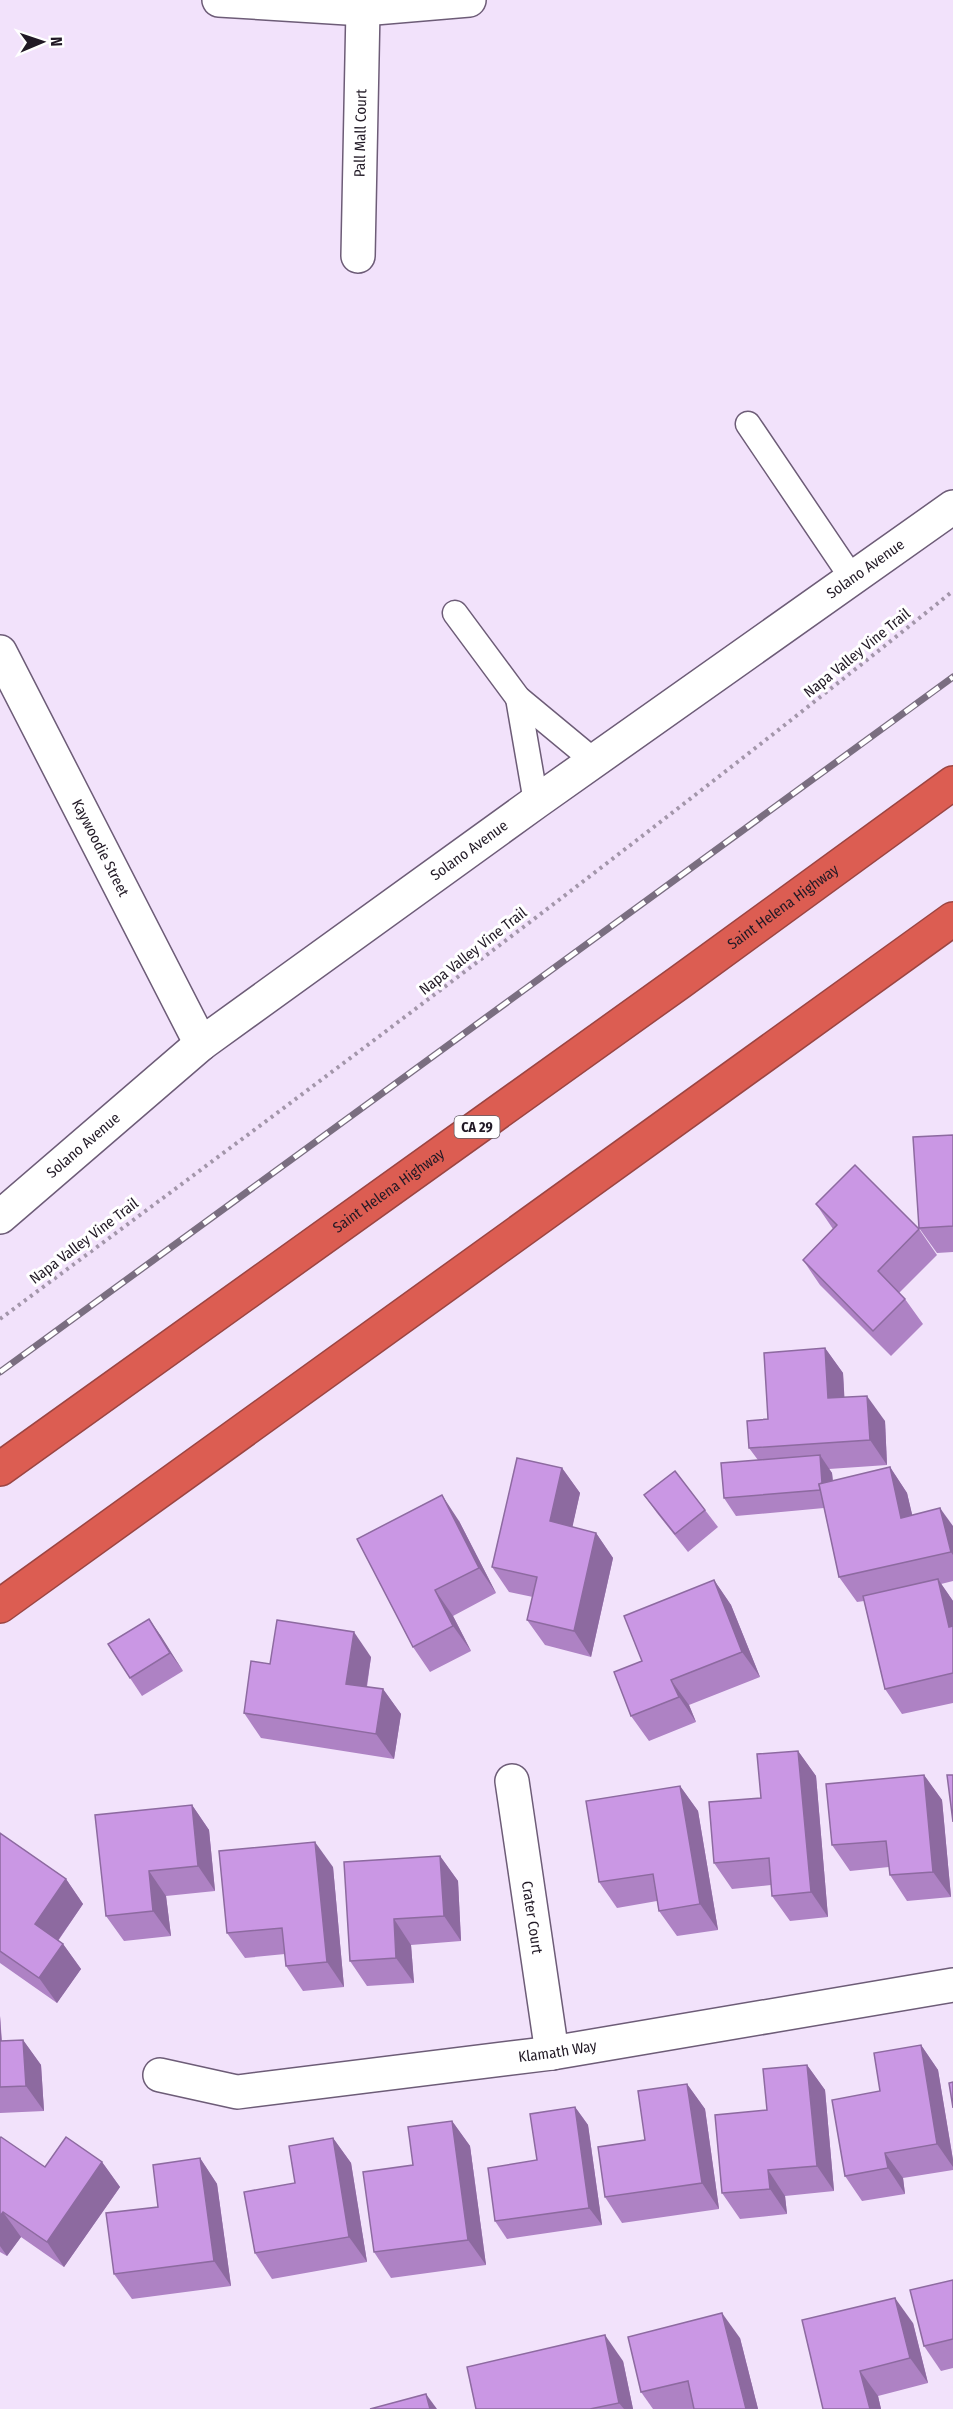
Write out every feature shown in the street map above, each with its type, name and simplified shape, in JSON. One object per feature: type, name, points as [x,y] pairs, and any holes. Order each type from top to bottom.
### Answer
[{"type":"highway","name":"Saint Helena Highway","points":[[0,1469],[670,989],[953,783]]},
{"type":"highway","points":[[0,1606],[953,919]]},
{"type":"street","points":[[219,0],[363,9],[469,0]]},
{"type":"street","name":"Pall Mall Court","points":[[358,256],[363,9]]},
{"type":"street","name":"Solano Avenue","points":[[2,1211],[201,1044],[536,802],[953,507]]},
{"type":"street","name":"Kaywoodie Street","points":[[0,652],[201,1044]]},
{"type":"street","name":"Crater Court","points":[[512,1781],[552,2053]]},
{"type":"street","name":"Klamath Way","points":[[160,2075],[237,2092],[552,2053],[953,1985]]},
{"type":"lane","points":[[748,424],[852,579]]},
{"type":"lane","points":[[455,613],[518,698],[594,761]]},
{"type":"lane","points":[[518,698],[536,802]]},
{"type":"path","name":"Napa Valley Vine Trail","points":[[0,1319],[409,1015],[800,714],[953,591]]},
{"type":"building","points":[[953,1135],[953,1226],[919,1228],[913,1137]]},
{"type":"building","points":[[855,1165],[919,1229],[878,1271],[905,1299],[873,1331],[803,1260],[837,1225],[816,1204]]},
{"type":"building","points":[[825,1348],[828,1398],[867,1396],[870,1440],[749,1448],[747,1421],[768,1419],[764,1353]]},
{"type":"building","points":[[820,1455],[822,1483],[819,1484],[820,1490],[724,1498],[721,1463]]},
{"type":"building","points":[[517,1458],[562,1468],[550,1521],[596,1533],[574,1631],[527,1620],[537,1577],[492,1567]]},
{"type":"building","points":[[890,1467],[901,1518],[940,1508],[951,1552],[839,1577],[819,1484]]},
{"type":"building","points":[[675,1471],[705,1510],[675,1534],[644,1495]]},
{"type":"building","points":[[442,1495],[479,1568],[435,1590],[453,1626],[413,1647],[357,1539]]},
{"type":"building","points":[[938,1579],[949,1627],[953,1626],[953,1673],[885,1689],[863,1596]]},
{"type":"building","points":[[714,1580],[742,1652],[671,1680],[679,1697],[631,1716],[614,1672],[642,1661],[624,1616]]},
{"type":"building","points":[[149,1619],[170,1653],[130,1678],[108,1644]]},
{"type":"building","points":[[277,1620],[354,1632],[346,1684],[383,1689],[376,1734],[244,1713],[251,1661],[270,1664]]},
{"type":"building","points":[[798,1751],[811,1892],[772,1896],[769,1858],[714,1863],[709,1802],[761,1798],[757,1754]]},
{"type":"building","points":[[924,1775],[933,1872],[890,1875],[886,1841],[832,1845],[826,1784]]},
{"type":"building","points":[[947,1775],[953,1775],[953,1822]]},
{"type":"building","points":[[680,1786],[700,1904],[659,1911],[653,1874],[599,1882],[586,1801]]},
{"type":"building","points":[[192,1805],[198,1866],[149,1871],[153,1911],[106,1916],[95,1815]]},
{"type":"building","points":[[0,1833],[66,1879],[35,1924],[63,1944],[39,1978],[0,1951]]},
{"type":"building","points":[[315,1842],[327,1962],[286,1966],[282,1928],[227,1933],[219,1851]]},
{"type":"building","points":[[440,1856],[444,1916],[394,1919],[396,1958],[350,1961],[344,1862]]},
{"type":"building","points":[[23,2040],[26,2086],[0,2087],[0,2041]]},
{"type":"building","points":[[921,2045],[937,2144],[885,2153],[888,2168],[845,2176],[832,2100],[880,2091],[874,2053]]},
{"type":"building","points":[[807,2065],[817,2166],[768,2170],[770,2189],[722,2193],[715,2115],[767,2110],[763,2069]]},
{"type":"building","points":[[953,2082],[953,2108],[949,2083]]},
{"type":"building","points":[[687,2084],[702,2183],[605,2197],[598,2147],[645,2140],[638,2091]]},
{"type":"building","points":[[575,2107],[589,2208],[495,2221],[488,2168],[537,2160],[530,2114]]},
{"type":"building","points":[[452,2121],[468,2240],[374,2252],[363,2172],[413,2165],[408,2127]]},
{"type":"building","points":[[1,2137],[45,2167],[66,2137],[102,2162],[47,2242],[3,2212],[0,2216]]},
{"type":"building","points":[[333,2138],[349,2237],[255,2253],[244,2192],[295,2183],[289,2146]]},
{"type":"building","points":[[200,2158],[214,2261],[114,2274],[106,2213],[158,2207],[153,2165]]},
{"type":"building","points":[[953,2280],[953,2339],[924,2346],[910,2290]]},
{"type":"building","points":[[895,2298],[910,2358],[860,2371],[870,2409],[823,2409],[802,2320]]},
{"type":"building","points":[[722,2313],[746,2409],[694,2409],[688,2381],[641,2392],[628,2337]]},
{"type":"building","points":[[605,2335],[619,2403],[590,2409],[476,2409],[467,2367]]},
{"type":"building","points":[[426,2394],[430,2409],[370,2409]]},
{"type":"railway","points":[[0,1372],[953,677]]}]
